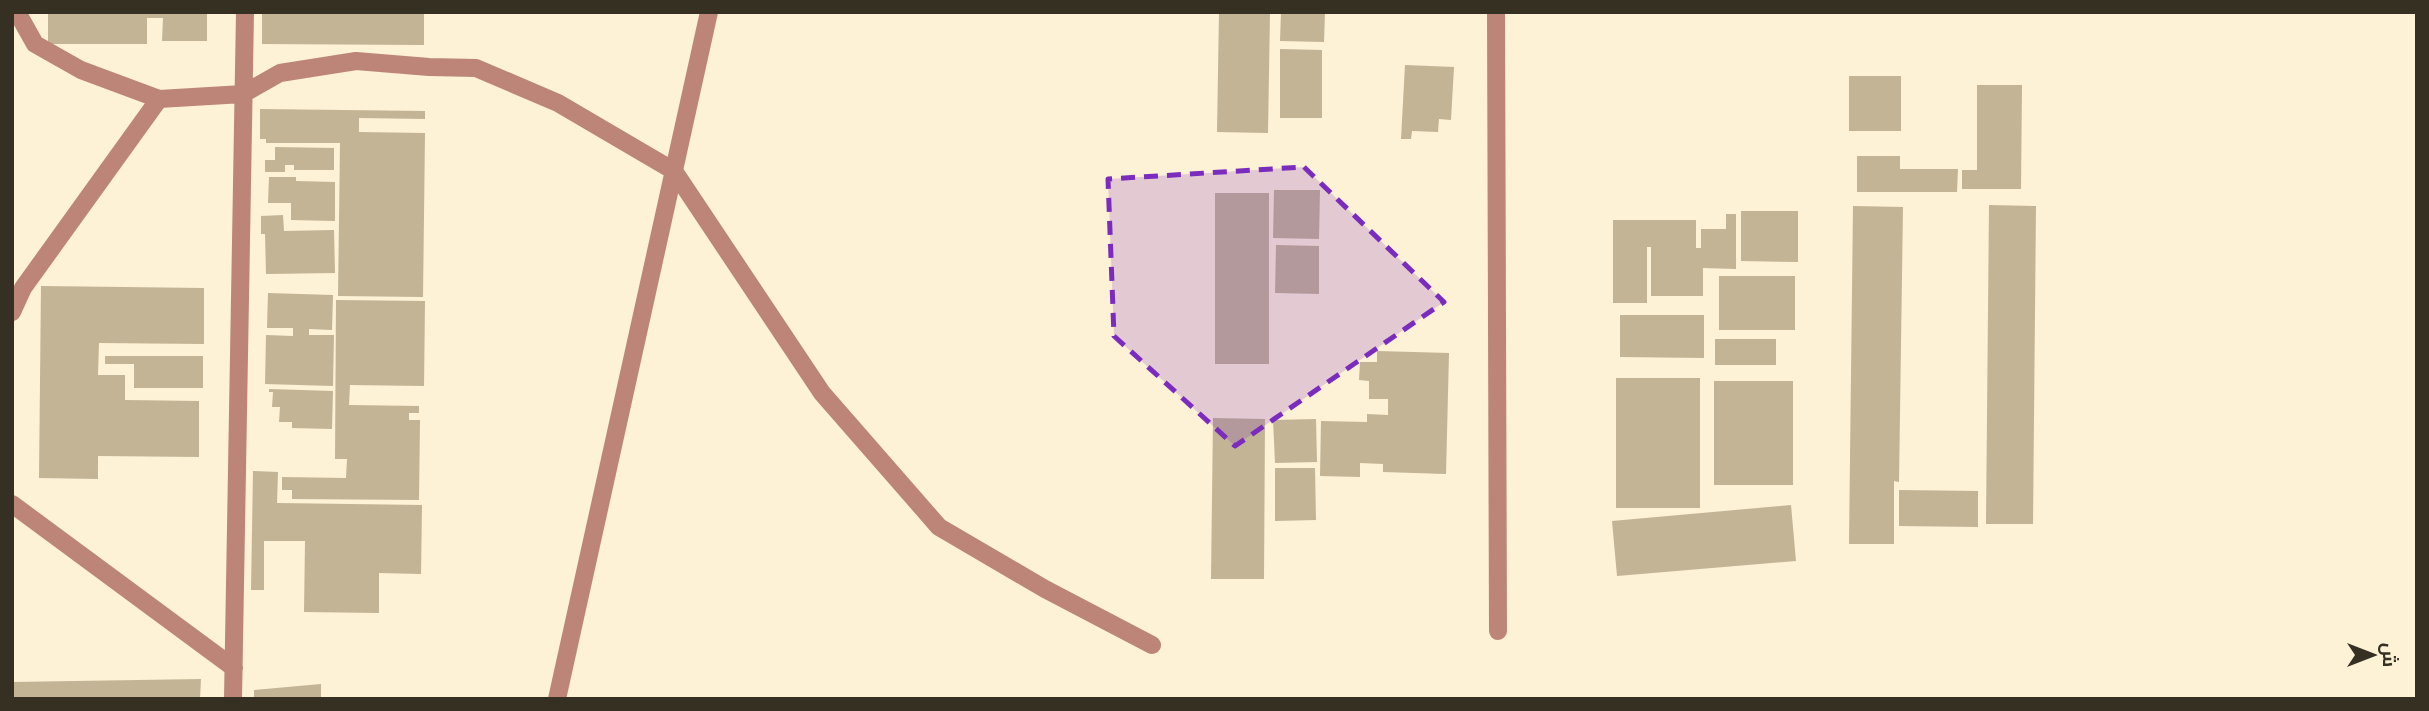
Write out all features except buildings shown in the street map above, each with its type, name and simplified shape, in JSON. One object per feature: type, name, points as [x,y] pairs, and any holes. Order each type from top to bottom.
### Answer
[{"type":"street","points":[[17,12],[35,44],[81,70],[159,99],[243,94],[280,74],[356,61],[476,68],[558,103],[674,172],[822,393],[939,527],[1045,589],[1152,645]]},
{"type":"street","points":[[233,699],[245,12]]},
{"type":"street","points":[[557,699],[709,12]]},
{"type":"street","points":[[1496,12],[1498,631]]},
{"type":"street","points":[[12,312],[23,288],[159,99]]},
{"type":"street","points":[[12,504],[234,667]]},
{"type":"highlighted area","points":[[1304,167],[1444,302],[1235,446],[1114,336],[1108,179]]}]
